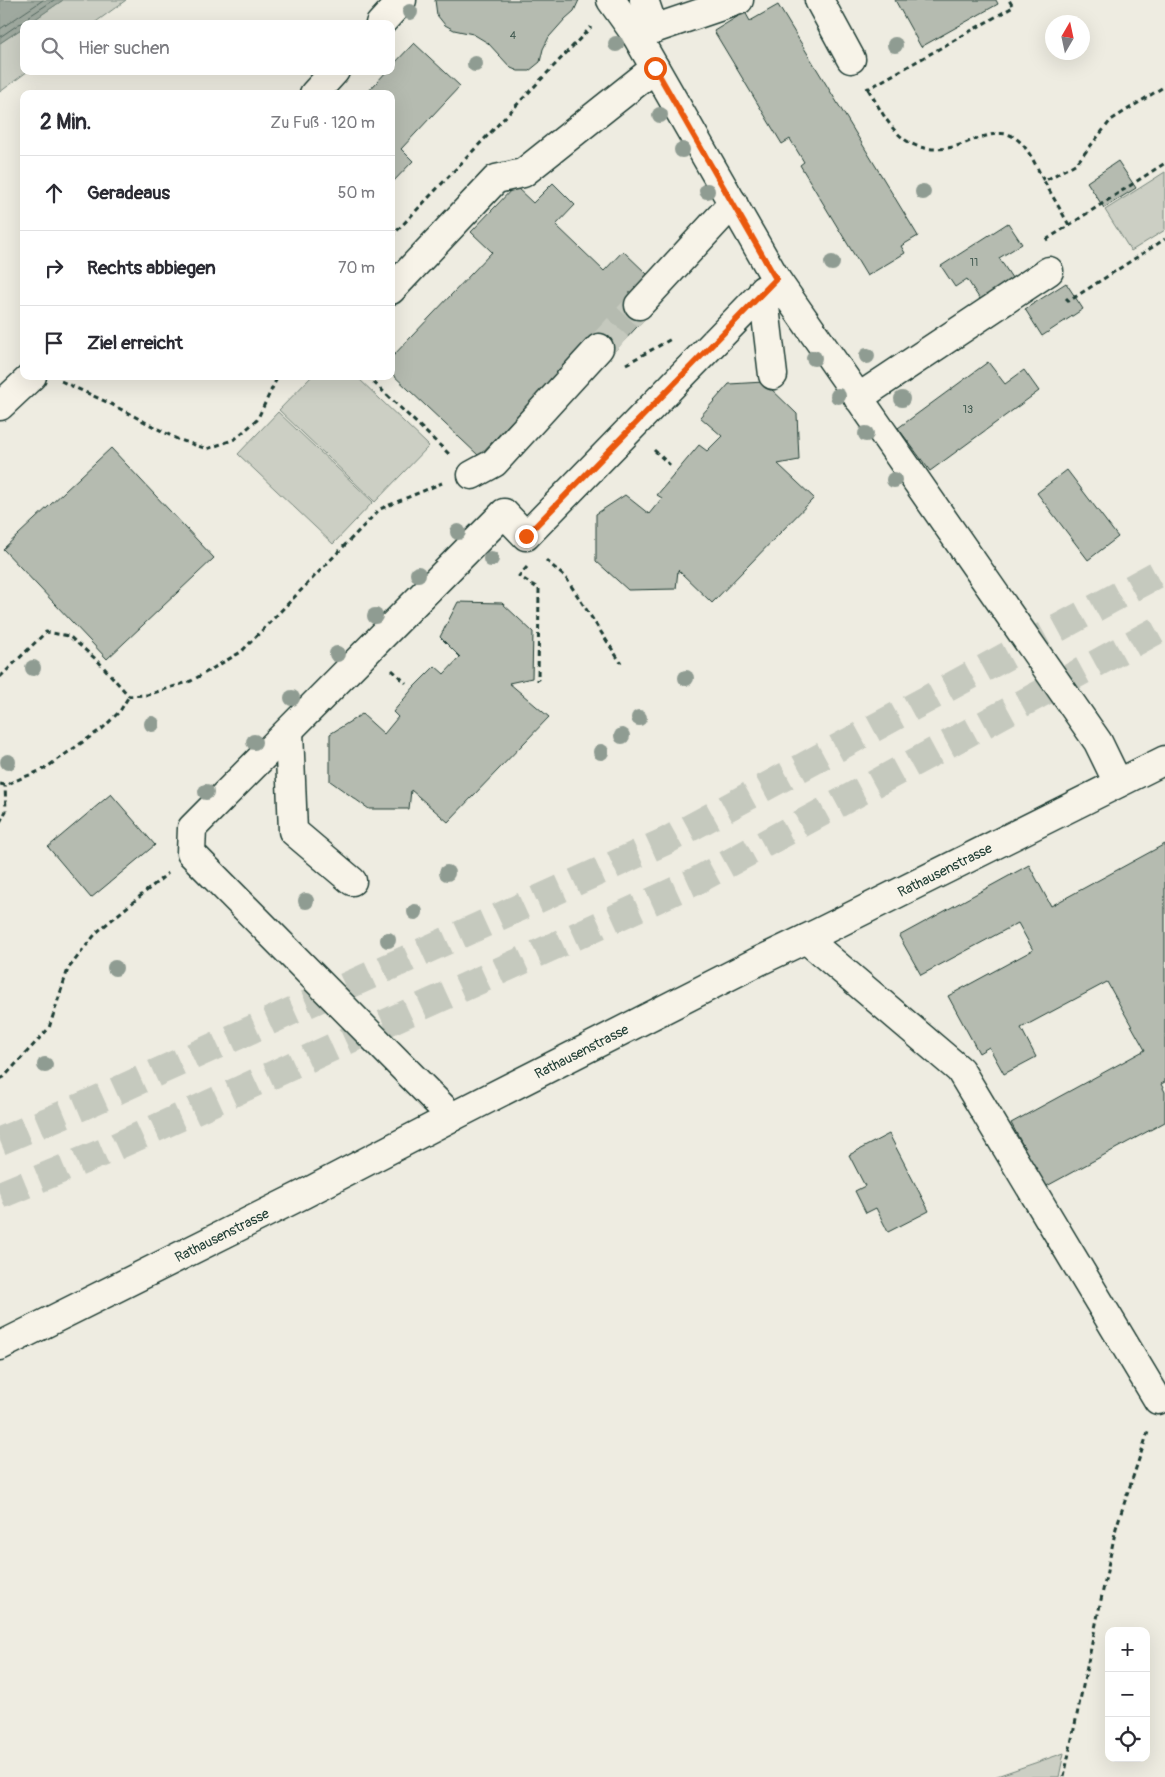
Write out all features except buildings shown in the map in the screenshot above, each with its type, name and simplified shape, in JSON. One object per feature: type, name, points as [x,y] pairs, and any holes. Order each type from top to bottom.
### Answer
[{"type":"street","points":[[384,20],[402,0]]},
{"type":"street","points":[[644,0],[645,32],[655,68],[733,204],[770,285],[858,398],[1098,742],[1118,783]]},
{"type":"street","points":[[645,32],[740,0]]},
{"type":"street","points":[[819,0],[851,59]]},
{"type":"street","points":[[613,2],[645,32]]},
{"type":"street","points":[[395,286],[496,179],[523,173],[655,68]]},
{"type":"street","points":[[318,90],[331,75]]},
{"type":"street","points":[[639,305],[733,204]]},
{"type":"street","points":[[858,398],[1049,271]]},
{"type":"street","points":[[452,1117],[191,854],[192,828],[504,513],[526,536],[770,285]]},
{"type":"street","points":[[770,285],[773,375]]},
{"type":"street","points":[[472,475],[494,463],[599,348]]},
{"type":"street","points":[[0,406],[39,380]]},
{"type":"street","points":[[289,731],[293,831],[352,881]]},
{"type":"street","name":"Rathausenstrasse","points":[[0,1346],[304,1194],[755,963],[1165,760]]},
{"type":"street","points":[[806,939],[960,1070],[1158,1400]]},
{"type":"path","points":[[868,89],[1013,7],[1009,0]]},
{"type":"path","points":[[395,233],[613,2]]},
{"type":"path","points":[[851,59],[892,130],[907,142],[925,149],[947,148],[993,134],[1010,135],[1024,146],[1069,225]]},
{"type":"path","points":[[1044,181],[1077,163],[1111,120],[1165,86]]},
{"type":"path","points":[[1165,163],[1034,247],[1069,301],[1165,239]]},
{"type":"path","points":[[621,367],[681,333],[697,335],[711,346]]},
{"type":"path","points":[[51,380],[111,404],[177,439],[207,449],[235,439],[257,420],[276,380]]},
{"type":"path","points":[[371,380],[472,475]]},
{"type":"path","points":[[0,677],[46,632],[69,636],[98,661],[129,696],[147,696],[191,681],[241,652],[380,509],[434,486],[472,475]]},
{"type":"path","points":[[540,554],[566,578],[621,663]]},
{"type":"path","points":[[533,562],[519,576],[539,589],[538,681]]},
{"type":"path","points":[[0,822],[6,811],[2,785],[44,769],[103,728],[120,711],[129,696]]},
{"type":"path","points":[[0,1079],[49,1028],[68,969],[97,932],[191,854]]},
{"type":"path","points":[[1064,1777],[1116,1528],[1158,1400]]},
{"type":"shaded area","points":[[63,0],[126,0],[98,20],[34,20]]},
{"type":"shaded area","points":[[20,30],[20,75],[23,75],[0,92],[0,43]]},
{"type":"shaded area","points":[[1165,172],[1165,230],[1131,251],[1105,210]]},
{"type":"shaded area","points":[[308,380],[360,380],[429,446],[375,502],[279,410]]},
{"type":"shaded area","points":[[278,412],[373,502],[333,544],[238,454]]},
{"type":"shaded area","points":[[1064,1753],[1059,1777],[994,1777]]},
{"type":"water","points":[[0,0],[63,0],[34,20],[20,20],[20,30],[0,43]]},
{"type":"tunnel","points":[[599,348],[639,305]]},
{"type":"tunnel","points":[[0,1141],[83,1106],[666,841],[1165,570]]},
{"type":"tunnel","points":[[0,1195],[106,1151],[694,882],[1165,626]]},
{"type":"route","points":[[526,536],[768,285],[776,279],[655,68]]}]
